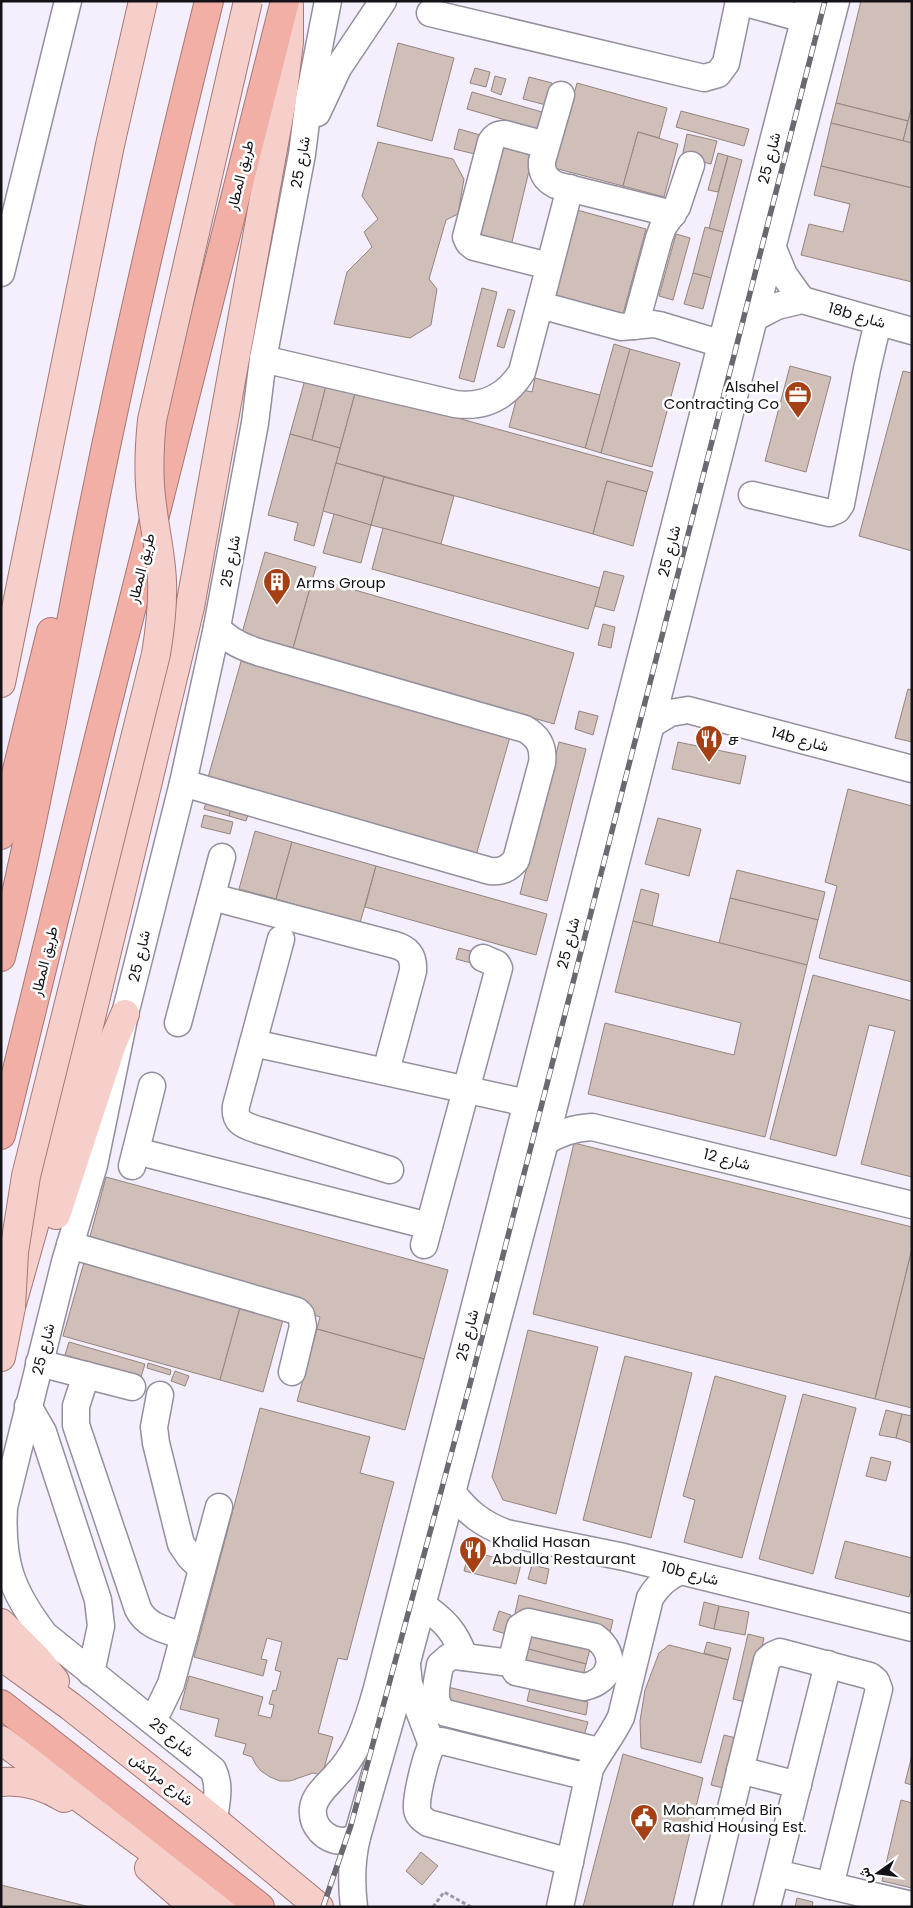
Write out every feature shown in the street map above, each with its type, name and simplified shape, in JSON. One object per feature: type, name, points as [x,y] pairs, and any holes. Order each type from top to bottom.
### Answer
[{"type":"highway","points":[[1,957],[24,864],[91,520],[145,265],[209,1]]},
{"type":"highway","name":"طريق المطار","points":[[1,1135],[285,1]]},
{"type":"highway","points":[[1,835],[54,617],[76,552],[91,520]]},
{"type":"highway","points":[[1,1704],[260,1907]]},
{"type":"main road","points":[[1,683],[108,155],[143,1]]},
{"type":"main road","points":[[12,1307],[14,1252],[26,1176],[156,654],[162,606],[162,582],[161,557],[149,478],[152,420],[248,1]]},
{"type":"main road","points":[[1,1357],[12,1307],[80,1064],[190,607],[282,99],[289,42],[289,1]]},
{"type":"main road","points":[[27,1257],[43,1238],[59,1207],[112,1044],[125,1014]]},
{"type":"main road","points":[[1,1623],[38,1660],[70,1706]]},
{"type":"main road","name":"شارع مراكش","points":[[1,1656],[70,1706],[214,1820],[319,1907]]},
{"type":"main road","points":[[1,1740],[229,1907]]},
{"type":"main road","points":[[1,1782],[23,1783],[41,1787],[58,1794],[127,1848],[194,1907]]},
{"type":"main road","points":[[127,1848],[208,1907]]},
{"type":"street","points":[[1,273],[68,1]]},
{"type":"street","name":"شارع 25","points":[[214,1820],[218,1788],[217,1778],[213,1770],[45,1635],[18,1597],[6,1562],[2,1534],[4,1507],[28,1406],[70,1245],[94,1165],[125,1014],[183,783],[217,627],[255,423],[263,359],[302,154],[309,98],[328,1]]},
{"type":"street","points":[[302,154],[325,93],[338,68],[383,1]]},
{"type":"street","points":[[430,13],[704,78],[718,74],[726,63],[739,1],[806,10]]},
{"type":"street","name":"شارع 25","points":[[357,1837],[344,1841],[332,1839],[321,1832],[314,1821],[313,1808],[318,1795],[338,1773],[355,1748],[368,1721],[407,1662],[544,1142],[836,1]]},
{"type":"street","name":"شارع 25","points":[[354,1907],[351,1886],[352,1859],[387,1690],[527,1103],[806,10]]},
{"type":"street","points":[[561,95],[542,161],[544,176],[549,182],[674,214]]},
{"type":"street","points":[[546,145],[505,134],[499,134],[494,137],[490,142],[466,238],[474,247],[549,266]]},
{"type":"street","points":[[635,326],[659,238],[664,227],[674,214],[691,165]]},
{"type":"street","points":[[263,359],[455,404],[468,406],[494,400],[515,383],[522,372],[570,188]]},
{"type":"street","points":[[772,246],[784,275],[802,300]]},
{"type":"street","name":"18b شارع","points":[[754,318],[777,306],[802,300],[912,331]]},
{"type":"street","points":[[540,305],[622,327],[653,324],[722,344]]},
{"type":"street","points":[[752,494],[830,513],[837,510],[841,504],[878,322]]},
{"type":"street","points":[[183,783],[490,871],[500,872],[510,868],[516,860],[542,763],[542,746],[532,733],[526,729],[261,653],[234,642],[222,634],[217,627]]},
{"type":"street","points":[[650,725],[670,714],[688,710],[677,698],[663,673]]},
{"type":"street","name":"14b شارع","points":[[688,710],[912,769]]},
{"type":"street","points":[[178,1023],[222,857]]},
{"type":"street","points":[[212,896],[404,947],[414,962],[413,971],[386,1071]]},
{"type":"street","points":[[281,939],[236,1106],[235,1114],[238,1121],[272,1135],[390,1170]]},
{"type":"street","points":[[152,1086],[134,1158],[427,1235],[499,968],[497,964],[483,958]]},
{"type":"street","points":[[253,1043],[527,1103]]},
{"type":"street","name":"شارع 12","points":[[544,1142],[559,1133],[575,1128],[600,1128],[912,1205]]},
{"type":"street","points":[[70,1245],[297,1311],[301,1315],[303,1326],[292,1372]]},
{"type":"street","points":[[39,1363],[132,1387]]},
{"type":"street","points":[[86,1375],[76,1406],[76,1425],[138,1609],[148,1623],[184,1636]]},
{"type":"street","points":[[160,1395],[154,1427],[156,1443],[181,1544],[202,1569]]},
{"type":"street","points":[[28,1406],[43,1432],[98,1600],[101,1626],[92,1673]]},
{"type":"street","name":"10b شارع","points":[[452,1492],[462,1506],[475,1518],[489,1527],[506,1533],[680,1571],[912,1628]]},
{"type":"street","points":[[150,1719],[166,1697],[219,1507]]},
{"type":"street","points":[[560,1907],[588,1777],[600,1751],[608,1741],[621,1717],[650,1598],[657,1586],[668,1577],[680,1571]]},
{"type":"street","points":[[422,1605],[448,1625],[460,1645],[464,1657]]},
{"type":"street","points":[[707,1907],[767,1660],[780,1652],[870,1676],[876,1681],[879,1689],[830,1886]]},
{"type":"street","points":[[511,1663],[449,1657],[440,1665],[436,1698],[440,1710],[600,1751]]},
{"type":"street","points":[[407,1662],[409,1684],[419,1715],[432,1745],[424,1767],[417,1802],[418,1815],[422,1820],[570,1862]]},
{"type":"street","points":[[768,1907],[828,1664]]},
{"type":"street","points":[[432,1745],[442,1741],[588,1777]]},
{"type":"street","points":[[740,1770],[798,1784]]},
{"type":"street","points":[[776,1873],[897,1904]]},
{"type":"path","points":[[433,1907],[444,1892],[471,1907]]},
{"type":"building","points":[[861,1],[912,1],[912,106],[908,121],[836,103]]},
{"type":"building","points":[[398,43],[454,58],[432,141],[377,126]]},
{"type":"building","points":[[475,68],[490,72],[486,87],[470,83]]},
{"type":"building","points":[[495,76],[506,79],[501,95],[491,91]]},
{"type":"building","points":[[529,77],[552,83],[546,105],[523,99]]},
{"type":"building","points":[[577,83],[667,108],[659,138],[638,132],[623,186],[554,168]]},
{"type":"building","points":[[472,92],[549,114],[544,131],[467,109]]},
{"type":"building","points":[[836,103],[908,121],[903,141],[831,123]]},
{"type":"building","points":[[912,106],[912,143],[903,141]]},
{"type":"building","points":[[681,111],[749,129],[744,146],[676,127]]},
{"type":"building","points":[[831,123],[912,143],[912,188],[821,166]]},
{"type":"building","points":[[459,129],[484,136],[479,155],[454,149]]},
{"type":"building","points":[[638,132],[678,144],[664,197],[623,186]]},
{"type":"building","points":[[687,134],[717,141],[711,164],[682,157]]},
{"type":"building","points":[[378,142],[453,159],[464,179],[458,214],[446,220],[429,279],[437,289],[431,325],[410,338],[334,324],[347,272],[372,247],[364,232],[378,219],[362,196]]},
{"type":"building","points":[[502,143],[534,150],[511,246],[479,239]]},
{"type":"building","points":[[718,153],[728,156],[718,192],[708,190]]},
{"type":"building","points":[[728,156],[742,160],[723,232],[709,228]]},
{"type":"building","points":[[821,166],[912,188],[912,282],[801,255],[809,224],[843,232],[850,204],[814,195]]},
{"type":"building","points":[[577,210],[646,229],[623,314],[555,295]]},
{"type":"building","points":[[705,227],[723,232],[711,278],[693,273]]},
{"type":"building","points":[[676,234],[690,238],[673,300],[659,296]]},
{"type":"building","points":[[693,273],[711,278],[703,309],[684,304]]},
{"type":"building","points":[[482,288],[497,292],[474,382],[459,378]]},
{"type":"building","points":[[508,309],[515,311],[504,348],[497,346]]},
{"type":"building","points":[[614,344],[630,349],[601,453],[585,448]]},
{"type":"building","points":[[630,349],[680,363],[652,467],[601,453]]},
{"type":"building","name":"Alsahel Contracting Co","points":[[790,366],[831,377],[806,472],[765,461]]},
{"type":"building","points":[[903,371],[912,373],[912,551],[859,536]]},
{"type":"building","points":[[306,376],[327,382],[312,440],[290,434]]},
{"type":"building","points":[[535,378],[600,395],[585,448],[509,427],[519,389],[532,392]]},
{"type":"building","points":[[327,382],[356,390],[340,448],[312,440]]},
{"type":"building","points":[[356,390],[653,472],[647,492],[607,481],[593,534],[336,463]]},
{"type":"building","points":[[290,434],[340,448],[314,546],[294,540],[298,523],[268,515]]},
{"type":"building","points":[[336,463],[384,477],[371,525],[323,511]]},
{"type":"building","points":[[384,477],[454,496],[441,544],[371,525]]},
{"type":"building","points":[[607,481],[647,492],[633,546],[593,534]]},
{"type":"building","points":[[334,514],[371,525],[361,563],[323,553]]},
{"type":"building","points":[[383,528],[600,588],[588,629],[372,569]]},
{"type":"building","name":"Arms Group","points":[[265,552],[316,567],[293,648],[242,633]]},
{"type":"building","points":[[604,571],[624,576],[614,611],[595,606]]},
{"type":"building","points":[[313,578],[574,653],[554,724],[293,648]]},
{"type":"building","points":[[603,624],[615,627],[611,648],[598,645]]},
{"type":"building","points":[[244,651],[510,737],[475,859],[207,781]]},
{"type":"building","points":[[908,689],[912,690],[912,742],[895,738]]},
{"type":"building","points":[[579,711],[598,716],[593,735],[575,729]]},
{"type":"building","points":[[559,742],[586,749],[547,901],[520,894]]},
{"type":"building","name":"ச","points":[[678,742],[746,756],[740,784],[672,769]]},
{"type":"building","points":[[848,789],[912,806],[912,982],[819,958],[837,886],[825,882]]},
{"type":"building","points":[[208,796],[233,803],[229,816],[204,809]]},
{"type":"building","points":[[233,803],[250,809],[246,821],[229,816]]},
{"type":"building","points":[[204,815],[233,822],[230,834],[201,827]]},
{"type":"building","points":[[658,818],[701,829],[689,876],[645,864]]},
{"type":"building","points":[[255,831],[292,842],[276,899],[239,889]]},
{"type":"building","points":[[292,842],[376,866],[360,923],[276,899]]},
{"type":"building","points":[[376,866],[547,914],[536,955],[365,907]]},
{"type":"building","points":[[737,870],[825,892],[818,920],[730,898]]},
{"type":"building","points":[[641,889],[659,894],[652,926],[633,921]]},
{"type":"building","points":[[730,898],[818,920],[807,965],[719,943]]},
{"type":"building","points":[[633,921],[807,965],[765,1137],[588,1094],[605,1023],[734,1055],[741,1023],[615,992]]},
{"type":"building","points":[[459,948],[474,952],[471,963],[456,959]]},
{"type":"building","points":[[813,975],[912,1001],[912,1177],[861,1164],[895,1031],[869,1025],[836,1156],[770,1139]]},
{"type":"building","points":[[574,1143],[912,1227],[912,1249],[875,1399],[533,1314]]},
{"type":"building","points":[[106,1177],[448,1270],[424,1359],[317,1329],[320,1317],[308,1313],[310,1305],[88,1244]]},
{"type":"building","points":[[912,1249],[912,1408],[875,1399]]},
{"type":"building","points":[[85,1259],[241,1304],[220,1380],[63,1336]]},
{"type":"building","points":[[241,1304],[284,1316],[263,1392],[220,1380]]},
{"type":"building","points":[[317,1329],[424,1359],[405,1430],[297,1401]]},
{"type":"building","points":[[528,1330],[598,1347],[556,1514],[503,1500],[492,1477]]},
{"type":"building","points":[[69,1342],[145,1364],[141,1377],[65,1355]]},
{"type":"building","points":[[625,1356],[692,1373],[651,1538],[583,1520]]},
{"type":"building","points":[[148,1363],[171,1370],[170,1375],[147,1368]]},
{"type":"building","points":[[175,1371],[189,1376],[185,1386],[171,1381]]},
{"type":"building","points":[[715,1376],[786,1396],[742,1558],[684,1542],[695,1500],[683,1496]]},
{"type":"building","points":[[803,1394],[856,1408],[813,1574],[759,1559]]},
{"type":"building","points":[[260,1408],[370,1437],[360,1473],[394,1482],[347,1660],[338,1658],[318,1733],[333,1737],[322,1775],[313,1773],[290,1781],[280,1781],[261,1771],[252,1757],[243,1754],[246,1744],[215,1736],[219,1719],[180,1709],[189,1676],[263,1697],[258,1715],[271,1718],[274,1705],[269,1704],[273,1690],[276,1691],[281,1672],[275,1670],[282,1642],[267,1638],[261,1659],[267,1660],[263,1676],[194,1657]]},
{"type":"building","points":[[886,1410],[902,1414],[896,1438],[879,1435]]},
{"type":"building","points":[[902,1414],[912,1416],[912,1443],[896,1438]]},
{"type":"building","points":[[871,1457],[891,1462],[886,1481],[866,1476]]},
{"type":"building","points":[[845,1541],[912,1558],[912,1586],[909,1597],[835,1578]]},
{"type":"building","points":[[469,1551],[521,1564],[516,1584],[464,1571]]},
{"type":"building","points":[[532,1565],[549,1569],[546,1584],[528,1579]]},
{"type":"building","points":[[519,1595],[613,1620],[609,1637],[515,1613]]},
{"type":"building","points":[[704,1602],[719,1606],[714,1629],[699,1625]]},
{"type":"building","points":[[719,1606],[749,1612],[745,1635],[714,1629]]},
{"type":"building","points":[[499,1611],[511,1615],[506,1634],[493,1630]]},
{"type":"building","points":[[532,1633],[590,1649],[586,1664],[528,1649]]},
{"type":"building","points":[[748,1634],[764,1638],[749,1703],[733,1699]]},
{"type":"building","points":[[707,1642],[731,1648],[728,1660],[704,1653]]},
{"type":"building","points":[[669,1645],[728,1660],[701,1763],[641,1748],[640,1721],[645,1690],[659,1653]]},
{"type":"building","points":[[528,1649],[586,1664],[582,1680],[524,1665]]},
{"type":"building","points":[[448,1687],[588,1722],[584,1736],[445,1702]]},
{"type":"building","points":[[530,1688],[588,1702],[586,1715],[527,1701]]},
{"type":"building","points":[[724,1735],[740,1739],[727,1789],[711,1785]]},
{"type":"building","name":"Mohammed Bin Rashid Housing Est.","points":[[623,1754],[703,1778],[672,1907],[583,1907]]},
{"type":"building","points":[[912,1755],[912,1785],[905,1783]]},
{"type":"building","points":[[901,1800],[912,1803],[912,1888],[882,1881]]},
{"type":"building","points":[[421,1852],[438,1866],[422,1885],[406,1871]]},
{"type":"building","points":[[1,1885],[90,1907],[1,1907]]},
{"type":"building","points":[[797,1898],[813,1902],[812,1907],[795,1907]]},
{"type":"railway","points":[[323,1907],[351,1825],[470,1384],[825,1]]},
{"type":"place","name":"Alsahel Contracting Co","points":[[798,419]]},
{"type":"place","name":"Arms Group","points":[[277,606]]},
{"type":"place","name":"ச","points":[[709,763]]},
{"type":"place","name":"Khalid Hasan Abdulla Restaurant","points":[[473,1574]]},
{"type":"place","name":"Mohammed Bin Rashid Housing Est.","points":[[644,1842]]}]
